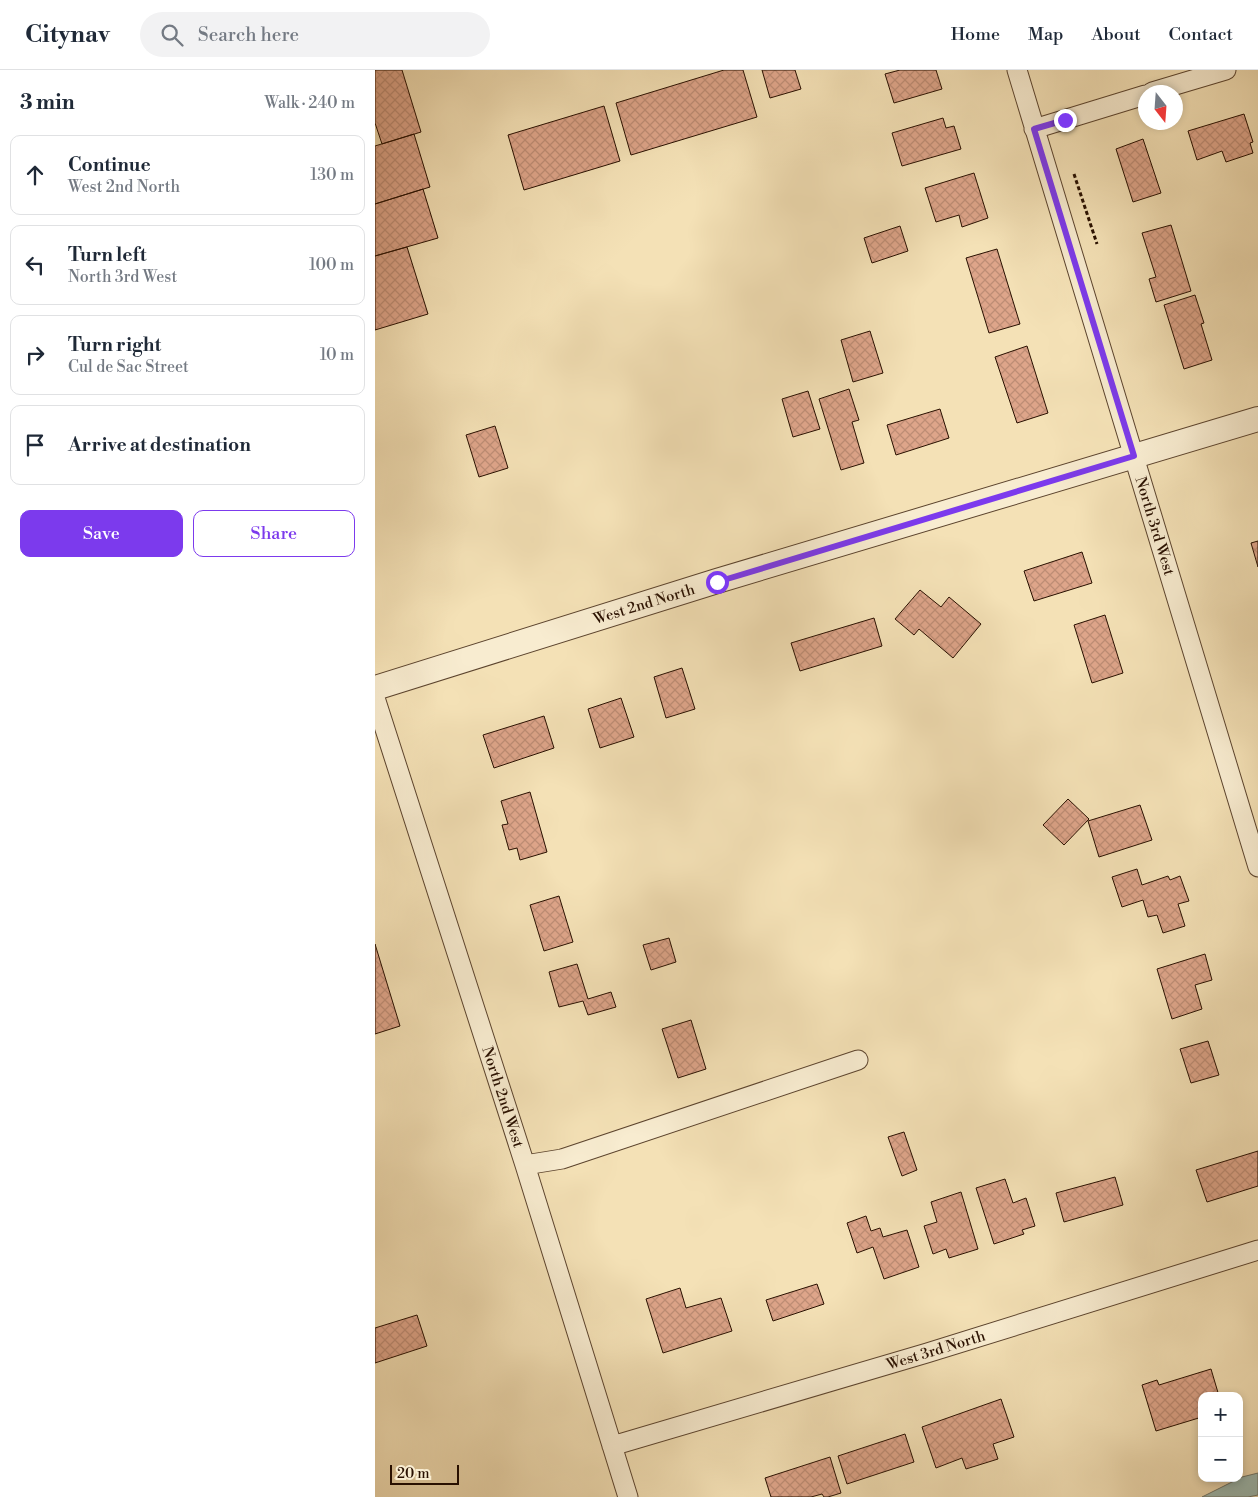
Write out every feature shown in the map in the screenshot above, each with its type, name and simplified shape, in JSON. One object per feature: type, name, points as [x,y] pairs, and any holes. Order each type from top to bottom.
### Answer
[{"type":"street","name":"North 3rd West","points":[[1017,70],[1258,867]]},
{"type":"street","points":[[1176,85],[1225,70]]},
{"type":"street","points":[[1034,129],[1138,97]]},
{"type":"street","name":"West 2nd North","points":[[375,688],[717,582],[1258,419]]},
{"type":"street","name":"North 2nd West","points":[[375,698],[525,1165],[628,1497]]},
{"type":"street","points":[[525,1165],[562,1159],[858,1060]]},
{"type":"street","name":"West 3rd North","points":[[613,1446],[927,1353],[1258,1250]]},
{"type":"path","points":[[1074,174],[1097,244]]},
{"type":"water","points":[[1258,1473],[1258,1495],[1248,1497],[1202,1497],[1232,1482],[1243,1482],[1243,1477]]},
{"type":"building","points":[[375,70],[402,70],[421,132],[382,144],[375,123]]},
{"type":"building","points":[[724,70],[743,70],[757,117],[631,155],[616,103]]},
{"type":"building","points":[[762,70],[795,70],[801,89],[770,98]]},
{"type":"building","points":[[900,70],[936,70],[942,89],[894,103],[885,74]]},
{"type":"building","points":[[604,106],[620,161],[524,190],[508,135]]},
{"type":"building","points":[[1244,114],[1253,142],[1250,143],[1253,153],[1226,162],[1222,151],[1197,160],[1188,131]]},
{"type":"building","points":[[943,118],[946,128],[954,126],[961,149],[902,166],[892,133]]},
{"type":"building","points":[[414,134],[430,187],[375,204],[375,146]]},
{"type":"building","points":[[1143,139],[1161,193],[1133,202],[1116,149]]},
{"type":"building","points":[[974,173],[988,218],[962,227],[959,215],[936,222],[925,188]]},
{"type":"building","points":[[423,189],[438,238],[375,256],[375,204]]},
{"type":"building","points":[[1171,225],[1191,291],[1156,302],[1149,279],[1156,277],[1142,233]]},
{"type":"building","points":[[900,226],[908,251],[872,263],[864,238]]},
{"type":"building","points":[[407,247],[428,314],[375,330],[375,256]]},
{"type":"building","points":[[997,249],[1020,324],[989,333],[966,258]]},
{"type":"building","points":[[1195,295],[1204,323],[1201,324],[1212,360],[1184,369],[1164,305]]},
{"type":"building","points":[[870,331],[883,373],[853,382],[841,340]]},
{"type":"building","points":[[1027,346],[1048,413],[1017,423],[995,357]]},
{"type":"building","points":[[849,389],[859,420],[852,422],[864,463],[841,470],[819,399]]},
{"type":"building","points":[[808,391],[820,429],[793,437],[782,399]]},
{"type":"building","points":[[940,409],[949,438],[896,455],[887,425]]},
{"type":"building","points":[[495,426],[508,468],[479,477],[466,435]]},
{"type":"building","points":[[1258,541],[1258,567],[1251,543]]},
{"type":"building","points":[[1082,552],[1092,583],[1034,601],[1024,571]]},
{"type":"building","points":[[920,590],[941,607],[949,597],[981,624],[953,658],[919,629],[914,635],[895,619]]},
{"type":"building","points":[[1105,615],[1123,673],[1092,683],[1074,625]]},
{"type":"building","points":[[874,618],[882,646],[800,671],[791,643]]},
{"type":"building","points":[[682,668],[695,709],[666,718],[654,677]]},
{"type":"building","points":[[621,698],[634,737],[600,748],[588,709]]},
{"type":"building","points":[[544,716],[554,748],[494,768],[483,735]]},
{"type":"building","points":[[530,792],[547,852],[520,860],[517,848],[509,850],[502,825],[508,824],[501,801]]},
{"type":"building","points":[[1068,799],[1089,819],[1064,845],[1043,825]]},
{"type":"building","points":[[1140,805],[1152,840],[1099,857],[1088,821]]},
{"type":"building","points":[[1137,869],[1142,885],[1168,876],[1170,880],[1180,876],[1189,901],[1178,904],[1185,926],[1163,933],[1157,915],[1148,917],[1143,900],[1122,907],[1112,877]]},
{"type":"building","points":[[559,896],[573,942],[544,951],[530,905]]},
{"type":"building","points":[[669,938],[676,962],[651,970],[643,945]]},
{"type":"building","points":[[375,944],[400,1026],[375,1034]]},
{"type":"building","points":[[1205,954],[1212,980],[1195,985],[1202,1009],[1172,1019],[1157,969]]},
{"type":"building","points":[[577,964],[588,999],[611,992],[616,1007],[588,1015],[583,1001],[559,1007],[549,972]]},
{"type":"building","points":[[691,1020],[706,1069],[678,1078],[662,1029]]},
{"type":"building","points":[[1208,1041],[1219,1075],[1191,1083],[1180,1049]]},
{"type":"building","points":[[904,1132],[917,1170],[902,1176],[888,1137]]},
{"type":"building","points":[[1258,1151],[1258,1186],[1207,1202],[1196,1170]]},
{"type":"building","points":[[1115,1177],[1123,1205],[1064,1222],[1056,1193]]},
{"type":"building","points":[[1005,1179],[1013,1203],[1026,1198],[1035,1226],[1022,1230],[1024,1234],[994,1244],[976,1188]]},
{"type":"building","points":[[961,1192],[978,1249],[949,1258],[946,1249],[933,1254],[924,1226],[937,1222],[931,1202]]},
{"type":"building","points":[[866,1216],[871,1231],[880,1228],[883,1237],[907,1230],[919,1267],[884,1279],[873,1247],[857,1253],[847,1223]]},
{"type":"building","points":[[817,1284],[824,1304],[773,1321],[766,1300]]},
{"type":"building","points":[[680,1288],[686,1308],[721,1298],[732,1331],[663,1353],[646,1299]]},
{"type":"building","points":[[417,1315],[427,1346],[375,1363],[375,1328]]},
{"type":"building","points":[[1211,1369],[1218,1392],[1198,1392],[1198,1418],[1156,1431],[1142,1385],[1157,1380],[1159,1385]]},
{"type":"building","points":[[1001,1399],[1014,1437],[993,1444],[998,1459],[966,1469],[962,1458],[936,1468],[922,1427]]},
{"type":"building","points":[[905,1434],[914,1462],[847,1484],[838,1456]]},
{"type":"building","points":[[830,1457],[841,1493],[828,1497],[824,1497],[822,1494],[811,1497],[771,1497],[765,1478]]},
{"type":"route","points":[[717,582],[1134,456],[1034,129],[1065,120]]}]
